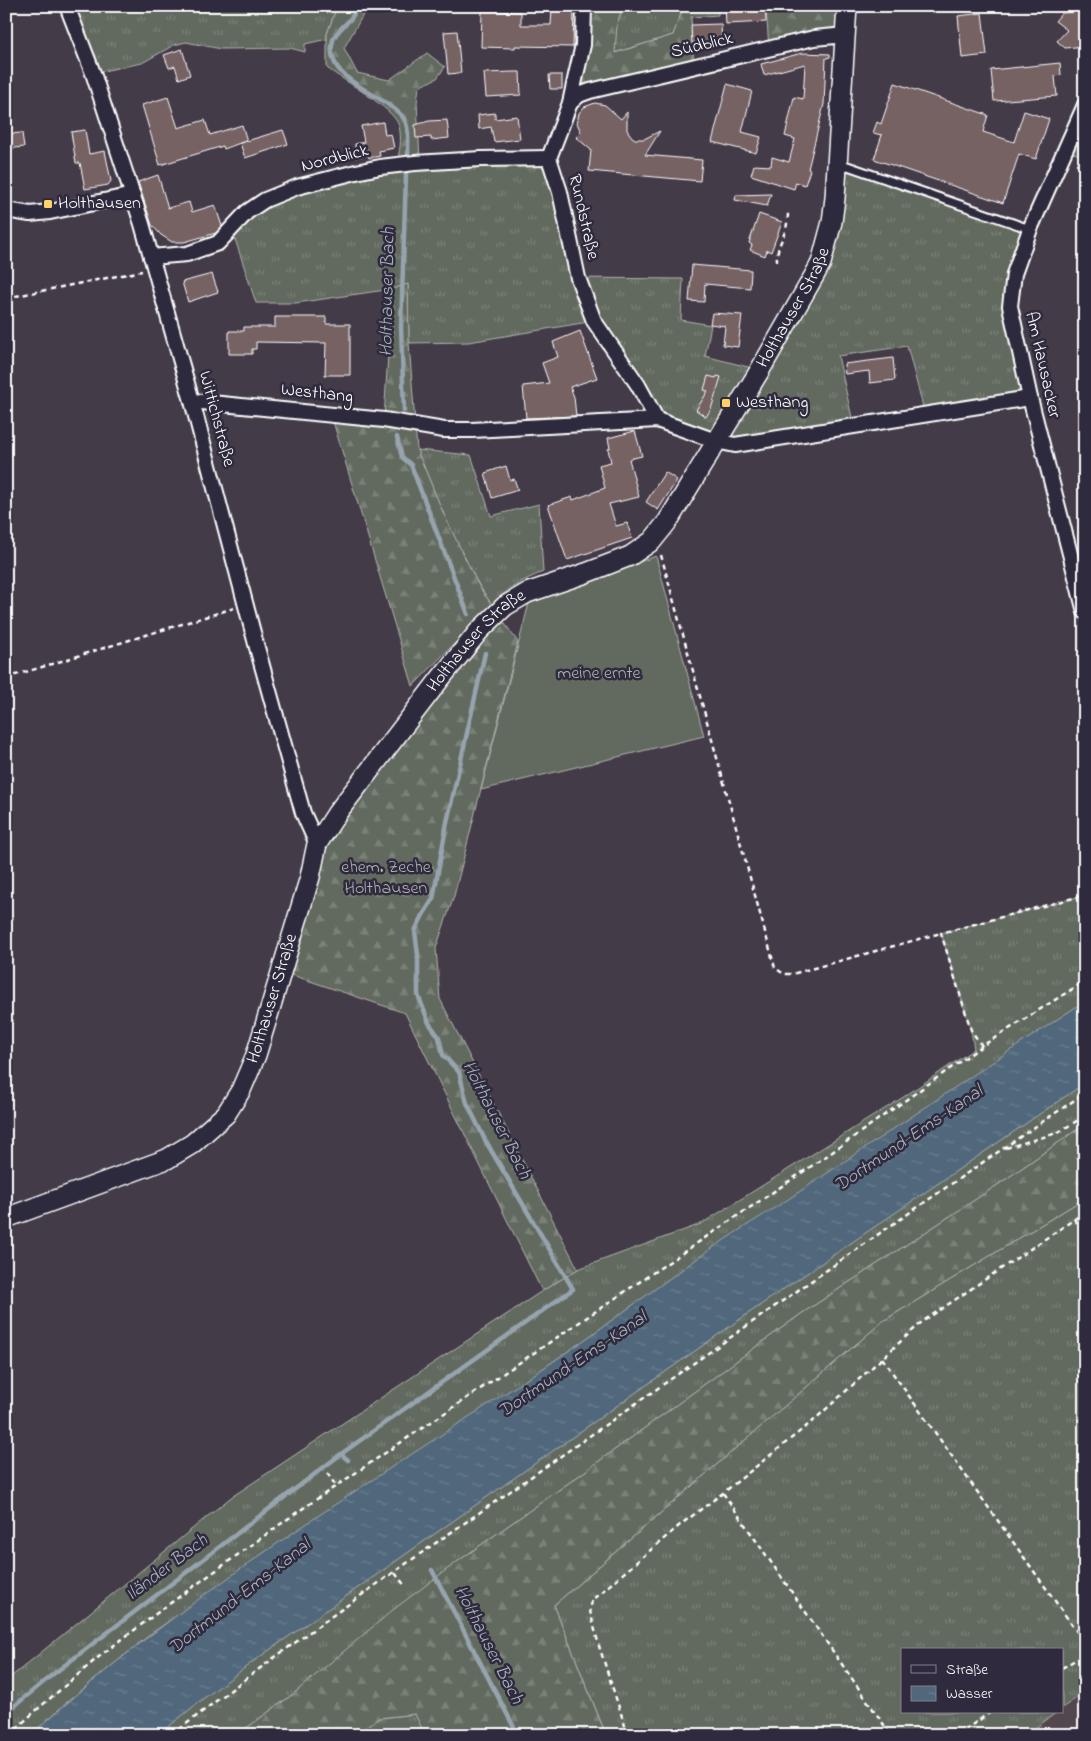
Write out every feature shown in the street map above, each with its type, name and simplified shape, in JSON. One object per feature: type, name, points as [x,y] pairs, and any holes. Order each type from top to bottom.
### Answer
[{"type":"street","name":"Wittichstraße","points":[[67,6],[93,73],[153,262],[303,813],[317,844]]},
{"type":"street","name":"Rundstraße","points":[[584,6],[582,45],[570,103],[549,158],[560,192],[578,278],[594,321],[638,385],[657,420]]},
{"type":"street","name":"Holthauser Straße","points":[[6,1218],[167,1159],[192,1144],[226,1114],[241,1090],[256,1055],[310,877],[317,844],[336,813],[440,678],[479,631],[505,606],[527,593],[630,556],[652,541],[668,521],[760,370],[821,263],[832,222],[847,6]]},
{"type":"street","name":"Südblick","points":[[570,103],[590,91],[814,38],[846,35]]},
{"type":"street","name":"Am Hausacker","points":[[1085,105],[1030,229],[1014,274],[1010,306],[1030,398],[1085,612]]},
{"type":"street","name":"Nordblick","points":[[153,262],[187,254],[218,243],[247,212],[265,200],[297,187],[356,172],[415,162],[549,158]]},
{"type":"street","points":[[6,210],[30,214],[50,212],[133,195]]},
{"type":"street","name":"Westhang","points":[[192,401],[384,420],[444,430],[657,420],[716,441],[734,445],[1030,398]]},
{"type":"lane","points":[[837,162],[1030,229]]},
{"type":"path","points":[[1076,164],[1085,163]]},
{"type":"path","points":[[777,262],[776,255],[780,240],[786,229],[788,212]]},
{"type":"path","points":[[6,298],[153,262]]},
{"type":"path","points":[[652,541],[661,554],[775,968],[784,974],[792,974],[1085,895]]},
{"type":"path","points":[[6,678],[245,605]]},
{"type":"path","points":[[941,933],[971,1030],[982,1046]]},
{"type":"path","points":[[9,1735],[101,1655],[224,1564],[336,1486],[828,1155],[982,1046],[1085,981]]},
{"type":"path","points":[[172,1735],[215,1701],[395,1572],[927,1201],[1085,1094]]},
{"type":"path","points":[[1003,1149],[1057,1133],[1085,1116]]},
{"type":"path","points":[[628,1735],[590,1611],[592,1600],[680,1525],[722,1494],[812,1421],[922,1322],[1085,1212]]},
{"type":"path","points":[[1074,1219],[1085,1234]]},
{"type":"path","points":[[882,1358],[1085,1644],[1080,1657],[1064,1667]]},
{"type":"path","points":[[327,1473],[336,1486]]},
{"type":"path","points":[[722,1494],[891,1735]]},
{"type":"path","points":[[395,1572],[405,1586]]},
{"type":"path","points":[[957,1735],[988,1714]]},
{"type":"shaded area","points":[[1085,1684],[1085,1735],[1014,1735],[1043,1714],[1064,1714],[1064,1699]]},
{"type":"green space","points":[[67,6],[337,6],[327,39],[305,44],[305,52],[290,48],[221,49],[186,42],[174,45],[142,63],[93,73]]},
{"type":"green space","points":[[337,6],[368,6],[344,48],[357,73],[389,80],[427,53],[445,67],[437,78],[419,87],[417,102],[420,161],[396,165],[400,136],[399,126],[395,119],[379,103],[327,68],[327,34]]},
{"type":"green space","points":[[584,6],[623,6],[617,24],[615,53],[673,35],[682,11],[681,6],[718,6],[718,15],[691,17],[694,67],[579,95]]},
{"type":"green space","points":[[623,6],[681,6],[682,11],[673,35],[614,53],[617,24]]},
{"type":"green space","points":[[766,6],[847,6],[846,35],[769,49]]},
{"type":"green space","points":[[847,6],[939,6],[847,13]]},
{"type":"green space","points":[[1085,105],[1085,155],[1065,152]]},
{"type":"green space","points":[[549,158],[578,278],[683,279],[681,320],[711,325],[705,356],[760,370],[821,263],[837,162],[1030,229],[1010,306],[1030,398],[925,414],[907,346],[838,356],[853,422],[735,445],[657,420],[594,321],[469,342],[409,343],[408,285],[296,303],[256,303],[232,230],[247,212],[356,172]]},
{"type":"green space","points":[[408,284],[409,343],[417,450],[445,517],[480,588],[492,605],[413,686],[332,418],[384,419],[392,289]]},
{"type":"green space","points":[[417,450],[471,455],[491,516],[539,504],[543,572],[515,586],[492,605],[469,568]]},
{"type":"green space","name":"meine ernte","points":[[656,556],[704,736],[481,790],[529,603]]},
{"type":"green space","name":"ehem. Zeche Holthausen","points":[[500,617],[518,642],[454,896],[436,948],[440,999],[578,1269],[542,1291],[405,1013],[286,973],[322,845]]},
{"type":"green space","points":[[1085,895],[1085,1001],[785,1202],[711,1249],[523,1382],[265,1552],[152,1633],[67,1702],[31,1735],[6,1735],[6,1681],[230,1498],[578,1269],[701,1224],[902,1098],[974,1049],[971,1030],[941,933]]},
{"type":"green space","points":[[1085,1083],[1085,1124],[999,1184],[801,1314],[461,1559],[292,1695],[237,1735],[158,1735],[258,1658],[766,1301]]},
{"type":"green space","points":[[1085,1124],[1085,1198],[883,1321],[554,1605],[606,1735],[425,1735],[415,1714],[379,1718],[354,1735],[237,1735],[292,1695],[394,1609],[801,1314],[999,1184]]},
{"type":"green space","points":[[1085,1198],[1085,1692],[1064,1707],[1064,1648],[901,1648],[901,1714],[1054,1714],[1026,1735],[606,1735],[554,1605],[883,1321]]},
{"type":"green space","points":[[416,1714],[425,1735],[354,1735],[379,1718]]},
{"type":"water","name":"Dortmund-Ems-Kanal","points":[[1085,1001],[1085,1083],[766,1301],[258,1658],[158,1735],[31,1735],[88,1685],[148,1638],[270,1548],[547,1365],[721,1242]]},
{"type":"building","points":[[725,6],[765,6],[766,22],[726,24]]},
{"type":"building","points":[[552,9],[574,9],[573,47],[481,47],[482,11],[521,12],[521,25],[551,25]]},
{"type":"building","points":[[1082,11],[1083,24],[1085,24],[1085,46],[1065,48],[1057,41],[1067,30],[1055,21],[1062,13]]},
{"type":"building","points":[[982,13],[987,55],[962,58],[958,16]]},
{"type":"building","points":[[721,24],[722,45],[709,45],[708,42],[692,43],[691,25]]},
{"type":"building","points":[[457,31],[461,73],[448,74],[444,32]]},
{"type":"building","points":[[182,49],[190,75],[179,79],[175,66],[169,68],[164,55]]},
{"type":"building","points":[[802,53],[830,54],[830,57],[826,58],[824,104],[808,169],[810,170],[805,185],[796,182],[794,189],[751,175],[754,165],[771,166],[772,157],[789,162],[795,139],[785,136],[794,97],[803,99],[805,64],[764,75],[761,64]]},
{"type":"building","points":[[1060,63],[1061,75],[1055,76],[1057,96],[994,101],[991,70]]},
{"type":"building","points":[[520,72],[521,95],[486,97],[484,73]]},
{"type":"building","points":[[549,75],[562,75],[562,89],[550,89]]},
{"type":"building","points":[[895,83],[988,115],[983,132],[1014,142],[1024,111],[1049,119],[1036,159],[1019,154],[1003,203],[874,159],[882,135],[873,133],[877,122],[881,124]]},
{"type":"building","points":[[727,84],[752,91],[742,132],[761,137],[756,153],[712,142]]},
{"type":"building","points":[[168,97],[178,128],[205,120],[210,135],[242,125],[247,141],[283,130],[288,144],[245,158],[240,143],[224,149],[223,146],[160,165],[142,105]]},
{"type":"building","points":[[595,103],[605,105],[621,119],[627,112],[627,130],[635,139],[644,139],[660,131],[645,155],[702,160],[700,181],[589,171],[591,150],[576,137],[581,132],[577,123],[579,113],[584,107]]},
{"type":"building","points":[[495,113],[495,119],[517,116],[520,139],[494,142],[491,127],[479,129],[478,115]]},
{"type":"building","points":[[447,120],[449,138],[431,140],[431,137],[416,138],[415,125],[429,121]]},
{"type":"building","points":[[383,122],[385,135],[391,134],[394,148],[379,151],[380,156],[369,158],[368,155],[355,157],[355,144],[364,142],[361,126]]},
{"type":"building","points":[[85,130],[89,154],[105,151],[111,181],[108,185],[85,189],[80,163],[76,163],[71,132]]},
{"type":"building","points":[[22,133],[24,147],[6,149],[6,134]]},
{"type":"building","points":[[158,175],[168,208],[189,202],[192,212],[215,205],[222,226],[216,233],[184,242],[172,242],[161,235],[152,225],[138,182]]},
{"type":"building","points":[[771,194],[767,206],[735,200],[736,195]]},
{"type":"building","points":[[759,214],[782,222],[771,252],[767,250],[765,256],[750,250],[752,245],[749,243]]},
{"type":"building","points":[[692,265],[751,270],[750,288],[705,284],[704,302],[689,301]]},
{"type":"building","points":[[212,274],[218,292],[188,302],[182,282]]},
{"type":"building","points":[[712,313],[742,315],[738,347],[723,345],[725,326],[710,324]]},
{"type":"building","points":[[275,317],[326,317],[326,324],[350,324],[350,375],[325,375],[326,343],[256,342],[256,349],[252,349],[252,354],[229,354],[229,331],[244,331],[244,327],[275,327]]},
{"type":"building","points":[[580,331],[597,378],[570,387],[574,397],[576,416],[526,418],[523,386],[549,383],[542,363],[558,357],[553,342]]},
{"type":"building","points":[[893,358],[895,380],[870,383],[869,371],[845,374],[844,364]]},
{"type":"building","points":[[708,376],[721,377],[711,409],[706,417],[696,410],[708,391],[704,390]]},
{"type":"building","points":[[635,431],[642,456],[629,459],[639,497],[609,504],[616,526],[627,523],[632,538],[567,560],[548,505],[572,497],[573,500],[605,488],[599,465],[611,462],[608,438]]},
{"type":"building","points":[[506,466],[510,480],[514,479],[518,490],[492,498],[485,473]]},
{"type":"building","points":[[665,472],[677,480],[658,510],[646,502]]},
{"type":"waterway","name":"Holthauser Bach","points":[[357,6],[352,17],[334,37],[332,54],[336,65],[344,75],[393,107],[402,116],[407,129],[408,154]]},
{"type":"waterway","name":"Holthauser Bach","points":[[404,411],[401,327],[406,174]]},
{"type":"waterway","name":"Holthauser Bach","points":[[397,437],[402,457],[411,465],[468,614]]},
{"type":"waterway","name":"Holthauser Bach","points":[[341,1454],[573,1289],[485,1140],[467,1103],[459,1072],[443,1055],[439,1037],[429,1023],[418,995],[418,955],[415,931],[433,899],[447,822],[485,653]]},
{"type":"waterway","name":"Iländer Bach","points":[[6,1713],[52,1675],[341,1454],[348,1460]]},
{"type":"waterway","name":"Holthauser Bach","points":[[432,1570],[518,1735]]},
{"type":"place","name":"Holthausen","points":[[48,204]]},
{"type":"place","name":"Westhang","points":[[726,403]]}]
